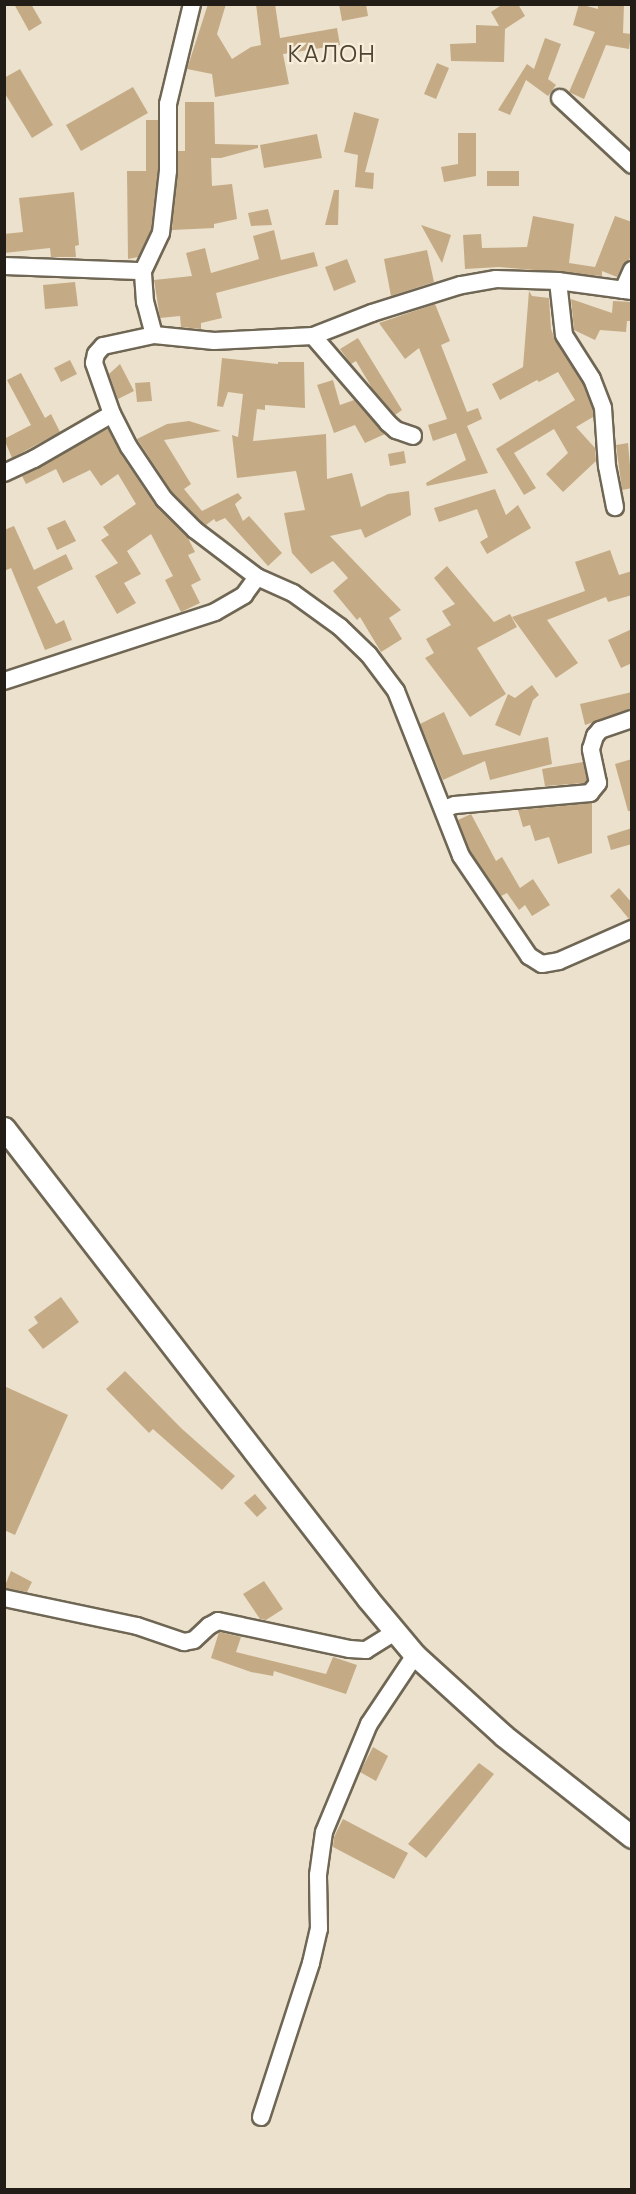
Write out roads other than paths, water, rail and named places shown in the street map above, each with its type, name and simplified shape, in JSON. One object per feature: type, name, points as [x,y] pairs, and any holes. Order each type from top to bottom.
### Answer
[{"type":"main road","points":[[4,1128],[415,1655],[504,1736],[632,1837]]},
{"type":"street","points":[[154,335],[145,302],[143,271],[161,233],[168,171],[168,104],[192,4]]},
{"type":"street","points":[[560,98],[632,165]]},
{"type":"street","points":[[4,266],[143,271]]},
{"type":"street","points":[[632,270],[627,290],[558,281],[496,279],[461,285],[372,313],[313,336],[214,341],[154,335],[103,346],[96,354],[94,363],[112,414],[129,447],[164,499],[195,530],[257,577],[293,593],[340,627],[369,656],[396,691],[461,856],[502,919],[535,961],[542,964],[559,961],[632,929]]},
{"type":"street","points":[[558,281],[560,323],[564,335],[592,379],[603,408],[607,466],[615,507]]},
{"type":"street","points":[[313,336],[388,423],[396,430],[412,436]]},
{"type":"street","points":[[4,473],[34,459],[112,414]]},
{"type":"street","points":[[4,681],[214,612],[244,595],[257,577]]},
{"type":"street","points":[[443,809],[455,805],[590,792],[598,783],[591,749],[594,736],[600,730],[632,719]]},
{"type":"street","points":[[4,1598],[137,1626],[184,1642],[194,1640],[218,1621],[350,1649],[366,1650],[396,1632]]},
{"type":"street","points":[[261,2117],[311,1963],[319,1929],[318,1875],[324,1833],[369,1724],[415,1655]]},
{"type":"district","name":"КАЛОН","points":[[332,53]]}]
